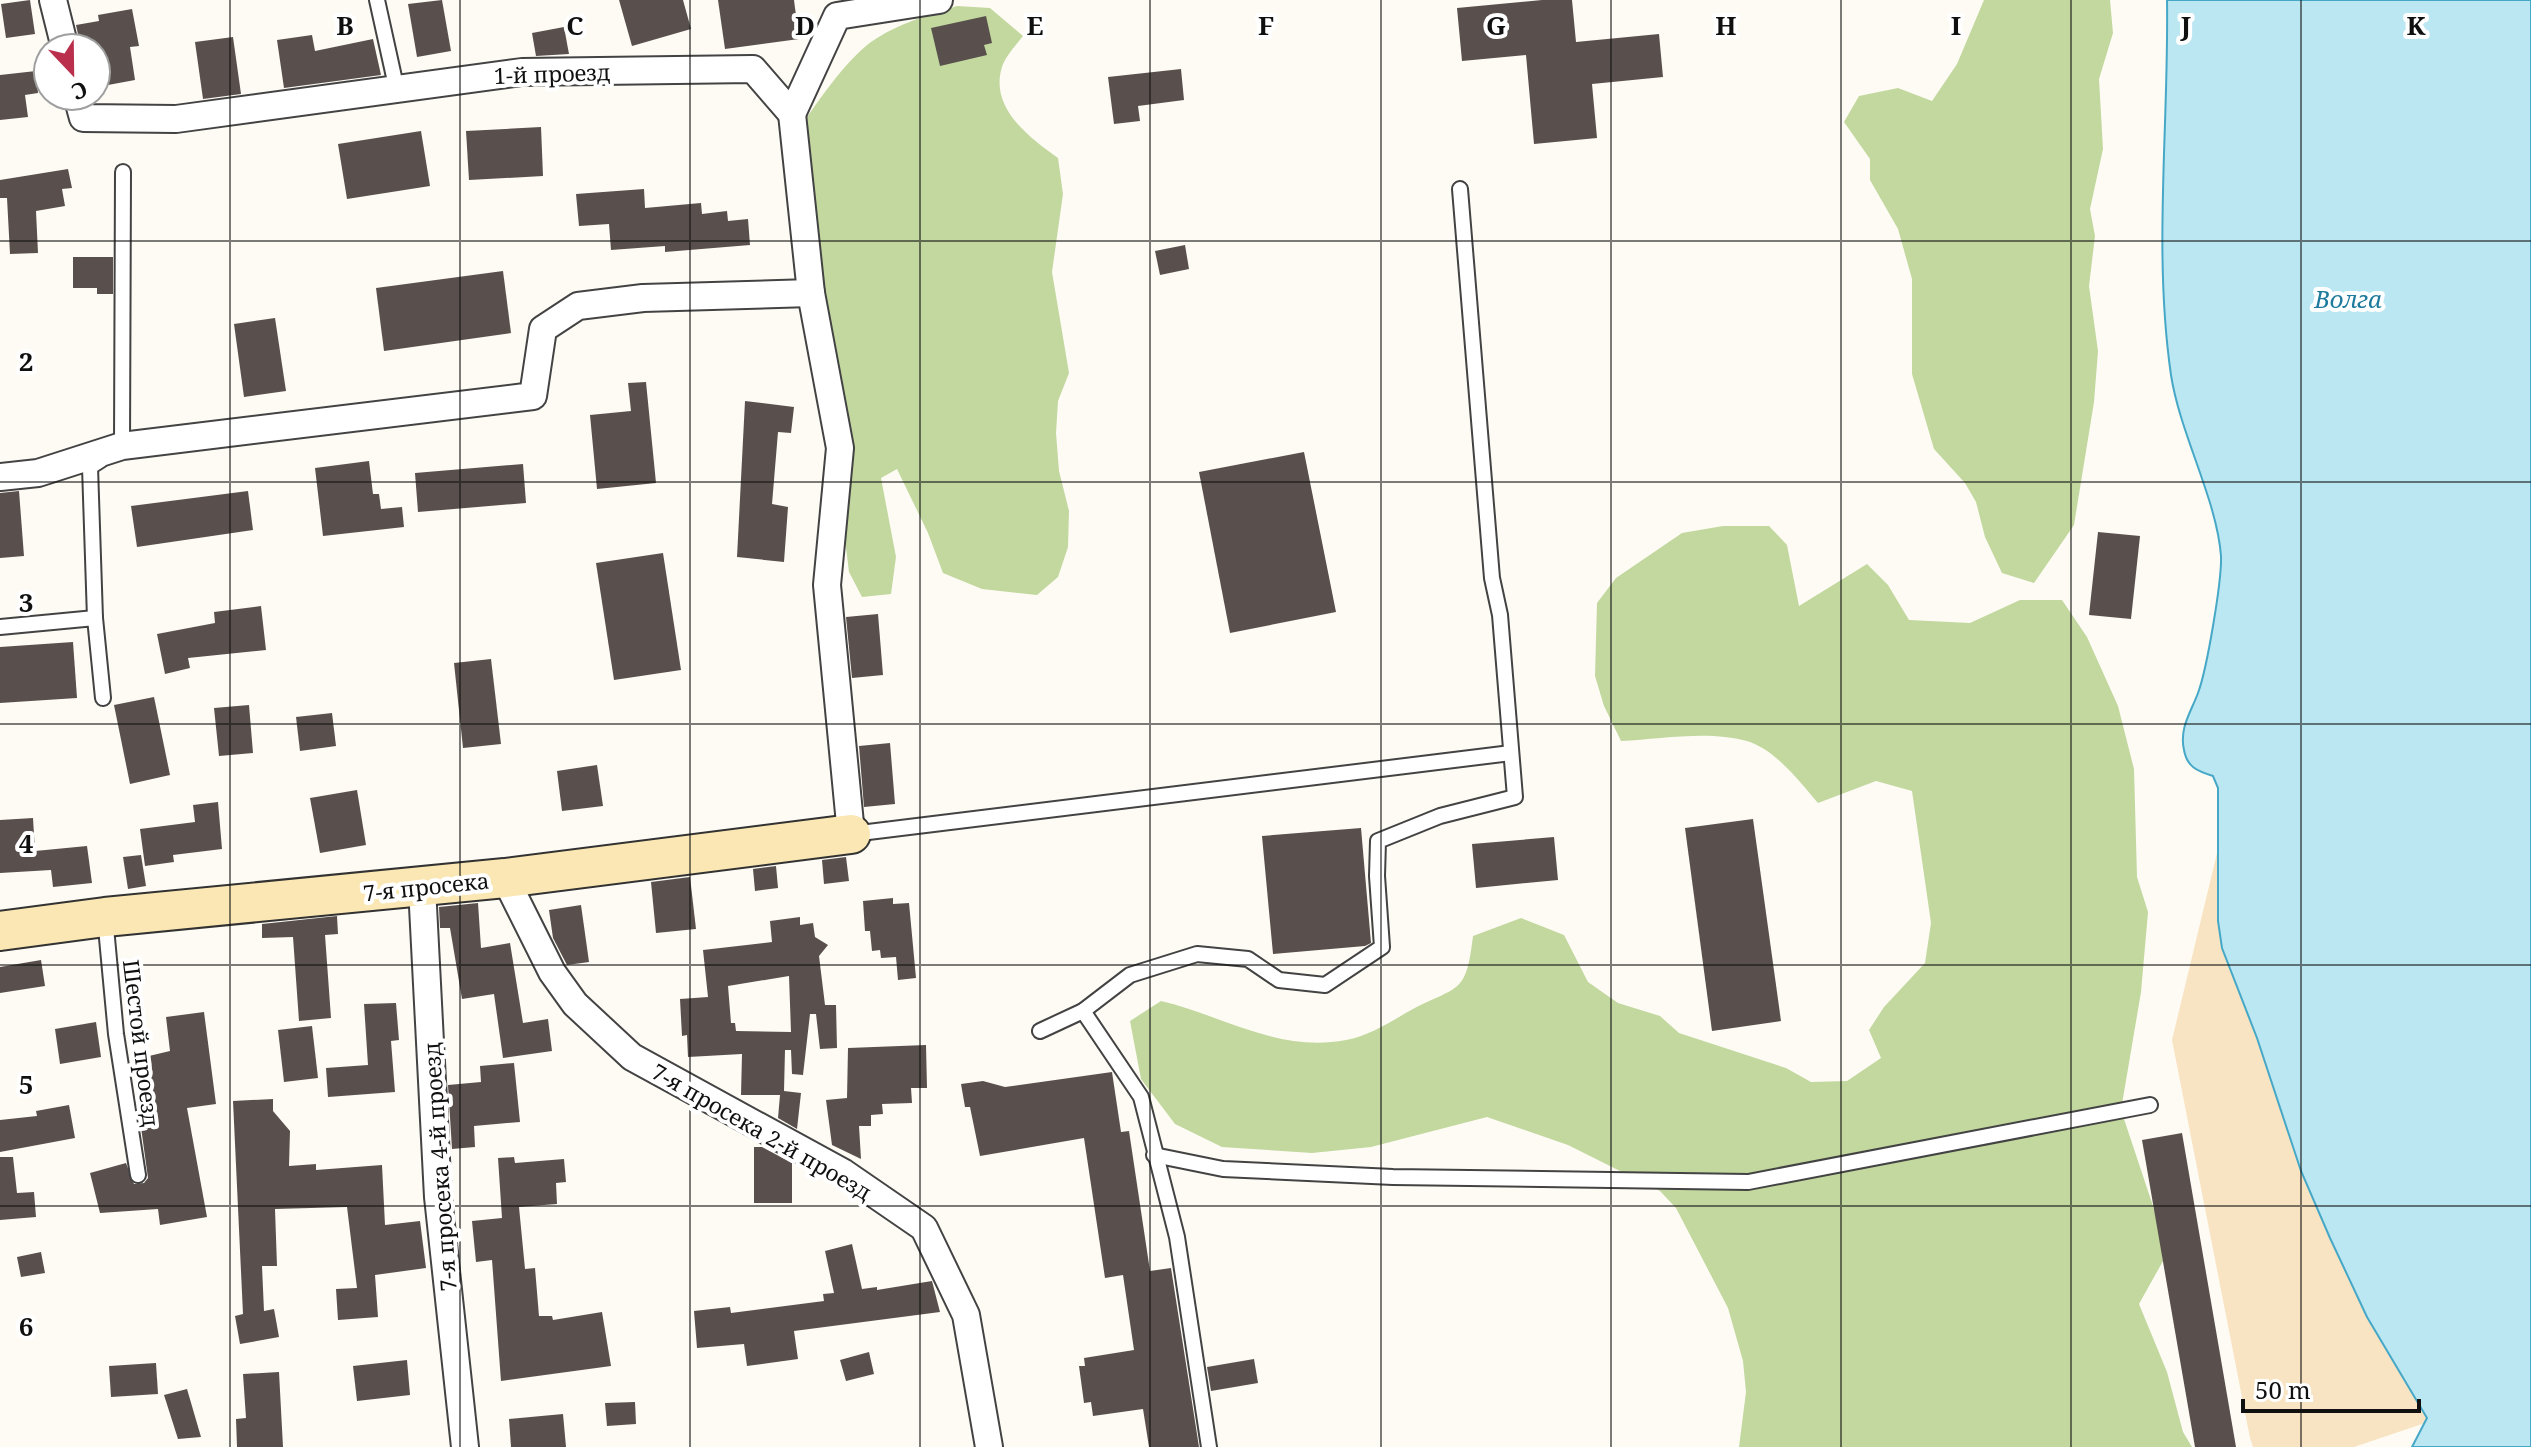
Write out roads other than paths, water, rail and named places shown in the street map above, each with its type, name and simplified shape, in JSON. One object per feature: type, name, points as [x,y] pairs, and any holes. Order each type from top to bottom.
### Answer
[{"type":"street","points":[[53,0],[61,32]]},
{"type":"street","points":[[851,834],[827,585],[840,448],[811,293],[792,114],[834,8],[939,0]]},
{"type":"street","name":"1-й проезд","points":[[112,111],[176,119],[396,86],[522,72],[753,69],[792,114]]},
{"type":"street","points":[[0,477],[38,473],[122,446],[533,396],[543,329],[578,306],[643,298],[811,293]]},
{"type":"street","name":"7-я просека","points":[[0,931],[105,917],[505,878],[851,834]]},
{"type":"street","name":"7-я просека 2-й проезд","points":[[505,878],[552,972],[568,993],[632,1057],[844,1173],[924,1228],[966,1315],[989,1447]]},
{"type":"street","name":"7-я просека 4-й проезд","points":[[422,887],[438,1197],[465,1447]]},
{"type":"lane","points":[[377,0],[396,86]]},
{"type":"lane","points":[[103,698],[95,618],[90,467],[122,446],[123,172]]},
{"type":"lane","points":[[1040,1031],[1083,1011],[1130,975],[1197,954],[1248,959],[1279,980],[1325,985],[1382,947],[1378,841],[1404,828],[1515,797],[1500,615],[1492,578],[1460,189]]},
{"type":"lane","points":[[0,627],[95,618]]},
{"type":"lane","points":[[851,834],[1511,753]]},
{"type":"lane","name":"Шестой проезд","points":[[105,917],[116,1034],[138,1175]]},
{"type":"lane","points":[[1083,1011],[1141,1097],[1177,1237],[1209,1447]]},
{"type":"lane","points":[[1154,1155],[1223,1169],[1393,1177],[1748,1182],[2150,1105]]},
{"type":"water","name":"Волга","points":[[2167,0],[2531,0],[2531,1447],[2412,1447],[2427,1418],[2367,1317],[2330,1238],[2301,1171],[2257,1038],[2222,948],[2218,921],[2218,788],[2213,776],[2190,764],[2183,742],[2184,727],[2206,665],[2217,604],[2221,556],[2213,512],[2176,397],[2166,328],[2162,235]]}]
